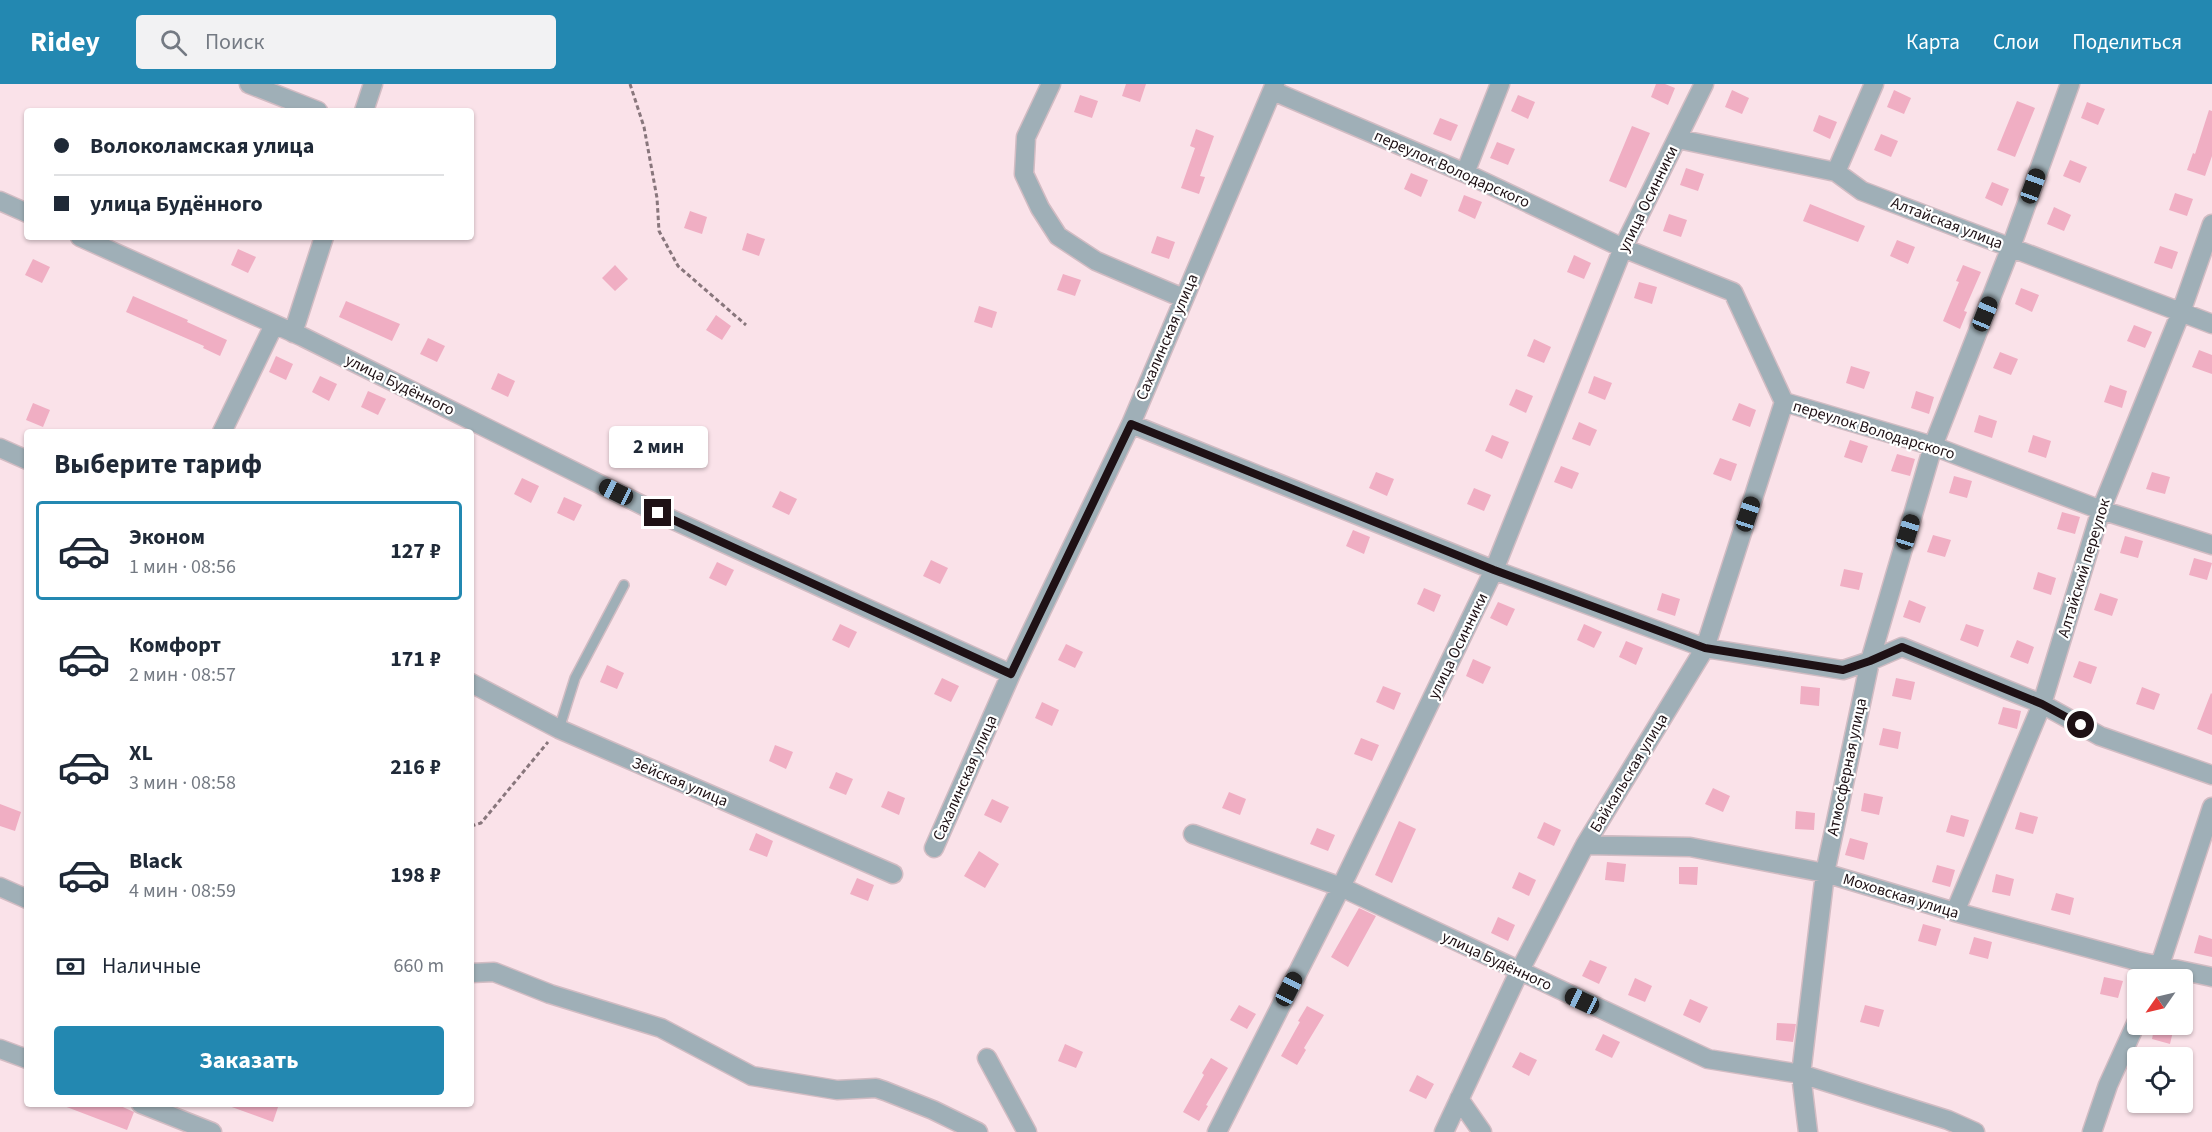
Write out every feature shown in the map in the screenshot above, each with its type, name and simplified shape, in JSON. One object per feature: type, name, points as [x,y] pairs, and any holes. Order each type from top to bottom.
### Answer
[{"type":"street","points":[[249,84],[310,108]]},
{"type":"street","points":[[365,108],[373,84]]},
{"type":"street","points":[[1051,84],[1026,137],[1024,174],[1040,208],[1058,236],[1096,261],[1183,298]]},
{"type":"street","points":[[1465,173],[1500,84]]},
{"type":"street","name":"улица Осинники","points":[[1217,1132],[1341,887],[1494,570],[1623,249],[1704,84]]},
{"type":"street","points":[[1836,172],[1874,84]]},
{"type":"street","name":"Атмосферная улица","points":[[1808,1132],[1801,1074],[1825,873],[1870,661],[1933,446],[2012,247],[2070,84]]},
{"type":"street","name":"Сахалинская улица","points":[[934,848],[1011,674],[1131,424],[1274,87]]},
{"type":"street","name":"переулок Володарского","points":[[1274,87],[1465,173],[1623,249],[1734,292],[1784,402],[1933,446],[2101,510],[2212,545]]},
{"type":"street","name":"Алтайская улица","points":[[1678,139],[1836,172],[1862,191],[2212,324]]},
{"type":"street","points":[[0,201],[24,212]]},
{"type":"street","name":"Алтайский переулок","points":[[1955,912],[2042,704],[2101,510],[2181,312],[2212,224]]},
{"type":"street","name":"улица Будённого","points":[[87,240],[293,333],[658,513],[1011,674]]},
{"type":"street","points":[[293,333],[323,240]]},
{"type":"street","points":[[223,429],[274,325]]},
{"type":"street","name":"Байкальская улица","points":[[1444,1132],[1519,972],[1585,845],[1705,648],[1784,402]]},
{"type":"street","points":[[1131,424],[1494,570],[1705,648],[1843,670],[1902,647],[2042,704],[2100,736],[2212,774]]},
{"type":"street","points":[[0,448],[24,459]]},
{"type":"street","name":"Зейская улица","points":[[474,685],[559,729],[893,874]]},
{"type":"street","points":[[2159,969],[2212,807]]},
{"type":"street","name":"улица Будённого","points":[[1192,834],[1341,887],[1708,1059],[1801,1074],[1948,1120],[1975,1132]]},
{"type":"street","name":"Моховская улица","points":[[1585,845],[1690,847],[1825,873],[2145,969]]},
{"type":"street","points":[[0,886],[24,898]]},
{"type":"street","points":[[474,974],[494,972],[550,994],[661,1028],[752,1076],[837,1090],[876,1089],[885,1091],[933,1110],[978,1132]]},
{"type":"street","name":"Моховская улица","points":[[2193,976],[2212,977]]},
{"type":"street","points":[[2092,1132],[2108,1085],[2131,1035]]},
{"type":"street","points":[[0,1048],[24,1058]]},
{"type":"street","points":[[987,1058],[1027,1132]]},
{"type":"street","points":[[1459,1099],[1482,1132]]},
{"type":"street","points":[[148,1107],[211,1132]]},
{"type":"lane","points":[[559,729],[575,678],[624,585]]},
{"type":"path","points":[[630,84],[644,127],[657,198],[659,231],[678,266],[746,325]]},
{"type":"path","points":[[474,825],[481,823],[559,729]]},
{"type":"building","points":[[1126,84],[1146,84],[1140,102],[1122,96]]},
{"type":"building","points":[[1656,84],[1665,84],[1675,88],[1668,105],[1651,97]]},
{"type":"building","points":[[1732,90],[1749,98],[1742,114],[1725,107]]},
{"type":"building","points":[[1894,90],[1911,98],[1904,114],[1887,107]]},
{"type":"building","points":[[1080,95],[1098,101],[1092,118],[1074,112]]},
{"type":"building","points":[[1518,95],[1535,102],[1528,119],[1511,111]]},
{"type":"building","points":[[2017,101],[2035,108],[2015,157],[1997,150]]},
{"type":"building","points":[[2087,102],[2105,109],[2098,125],[2081,118]]},
{"type":"building","points":[[2209,110],[2212,111],[2212,156],[2205,176],[2187,170],[2193,153],[2195,154]]},
{"type":"building","points":[[1819,115],[1837,122],[1830,139],[1813,131]]},
{"type":"building","points":[[1440,118],[1458,125],[1451,141],[1433,134]]},
{"type":"building","points":[[1632,126],[1650,133],[1626,188],[1609,181]]},
{"type":"building","points":[[1196,129],[1214,136],[1200,176],[1205,177],[1199,194],[1181,188],[1195,148],[1190,146]]},
{"type":"building","points":[[1881,134],[1898,141],[1891,157],[1874,150]]},
{"type":"building","points":[[1497,142],[1515,149],[1508,165],[1490,158]]},
{"type":"building","points":[[2070,160],[2087,167],[2080,183],[2063,176]]},
{"type":"building","points":[[1686,168],[1704,174],[1698,191],[1680,185]]},
{"type":"building","points":[[1411,173],[1428,180],[1421,197],[1404,189]]},
{"type":"building","points":[[1992,182],[2009,189],[2002,206],[1985,198]]},
{"type":"building","points":[[2175,193],[2193,199],[2187,216],[2169,210]]},
{"type":"building","points":[[1464,195],[1482,202],[1475,219],[1458,211]]},
{"type":"building","points":[[1810,204],[1865,226],[1858,242],[1803,221]]},
{"type":"building","points":[[2054,207],[2071,215],[2064,231],[2047,224]]},
{"type":"building","points":[[690,211],[707,217],[702,234],[684,228]]},
{"type":"building","points":[[1669,214],[1687,220],[1681,237],[1663,231]]},
{"type":"building","points":[[747,233],[765,239],[759,256],[742,250]]},
{"type":"building","points":[[1157,236],[1175,242],[1169,259],[1151,253]]},
{"type":"building","points":[[1897,240],[1915,247],[1908,264],[1890,256]]},
{"type":"building","points":[[2160,246],[2178,252],[2172,269],[2154,263]]},
{"type":"building","points":[[238,249],[256,257],[248,273],[231,265]]},
{"type":"building","points":[[1574,255],[1591,263],[1584,279],[1567,272]]},
{"type":"building","points":[[33,259],[50,267],[42,283],[25,275]]},
{"type":"building","points":[[615,265],[628,279],[615,291],[602,278]]},
{"type":"building","points":[[1963,265],[1981,272],[1964,311],[1967,312],[1960,329],[1943,321],[1959,282],[1956,281]]},
{"type":"building","points":[[1063,274],[1081,280],[1075,296],[1057,290]]},
{"type":"building","points":[[1639,282],[1657,287],[1652,304],[1634,298]]},
{"type":"building","points":[[2021,288],[2039,295],[2032,312],[2015,304]]},
{"type":"building","points":[[133,296],[227,340],[220,356],[203,348],[204,346],[126,312]]},
{"type":"building","points":[[346,301],[400,324],[392,341],[339,317]]},
{"type":"building","points":[[979,306],[997,312],[992,328],[974,322]]},
{"type":"building","points":[[716,315],[731,326],[722,340],[706,330]]},
{"type":"building","points":[[2134,325],[2152,332],[2145,348],[2127,341]]},
{"type":"building","points":[[428,338],[445,346],[437,362],[420,354]]},
{"type":"building","points":[[1534,339],[1551,347],[1544,363],[1527,356]]},
{"type":"building","points":[[2199,350],[2212,355],[2212,374],[2192,367]]},
{"type":"building","points":[[2000,352],[2018,359],[2011,375],[1993,368]]},
{"type":"building","points":[[276,356],[293,364],[286,380],[269,372]]},
{"type":"building","points":[[1851,366],[1870,372],[1864,389],[1846,383]]},
{"type":"building","points":[[498,373],[515,381],[508,397],[491,389]]},
{"type":"building","points":[[320,376],[337,384],[329,401],[312,392]]},
{"type":"building","points":[[1594,376],[1612,383],[1605,400],[1588,393]]},
{"type":"building","points":[[2110,385],[2127,391],[2122,408],[2104,402]]},
{"type":"building","points":[[1516,389],[1533,396],[1526,413],[1509,405]]},
{"type":"building","points":[[368,391],[386,399],[378,415],[361,407]]},
{"type":"building","points":[[1916,391],[1934,397],[1929,414],[1911,408]]},
{"type":"building","points":[[33,403],[50,410],[43,427],[26,420]]},
{"type":"building","points":[[1739,403],[1756,410],[1750,427],[1732,420]]},
{"type":"building","points":[[1979,415],[1997,421],[1992,438],[1974,432]]},
{"type":"building","points":[[1579,422],[1597,430],[1590,446],[1572,439]]},
{"type":"building","points":[[1492,435],[1509,442],[1502,459],[1485,451]]},
{"type":"building","points":[[2033,435],[2051,441],[2046,458],[2028,452]]},
{"type":"building","points":[[1850,440],[1868,446],[1862,463],[1844,457]]},
{"type":"building","points":[[1897,454],[1915,459],[1910,476],[1891,471]]},
{"type":"building","points":[[1720,458],[1737,464],[1731,481],[1713,474]]},
{"type":"building","points":[[1561,466],[1579,473],[1572,489],[1554,482]]},
{"type":"building","points":[[1376,472],[1394,479],[1387,496],[1369,488]]},
{"type":"building","points":[[2152,472],[2170,477],[2165,494],[2146,489]]},
{"type":"building","points":[[1954,476],[1972,481],[1967,498],[1949,493]]},
{"type":"building","points":[[522,478],[539,486],[531,503],[514,494]]},
{"type":"building","points":[[1474,488],[1491,495],[1484,511],[1467,504]]},
{"type":"building","points":[[780,491],[797,499],[789,515],[772,507]]},
{"type":"building","points":[[564,497],[582,505],[574,521],[557,513]]},
{"type":"building","points":[[2062,512],[2080,517],[2075,534],[2057,529]]},
{"type":"building","points":[[1353,530],[1370,537],[1364,554],[1346,546]]},
{"type":"building","points":[[1933,535],[1951,540],[1945,557],[1927,552]]},
{"type":"building","points":[[2125,536],[2143,541],[2138,558],[2120,553]]},
{"type":"building","points":[[2194,558],[2212,563],[2207,580],[2189,575]]},
{"type":"building","points":[[931,560],[948,568],[940,584],[923,576]]},
{"type":"building","points":[[717,562],[734,570],[726,586],[709,578]]},
{"type":"building","points":[[1844,569],[1863,573],[1859,590],[1840,586]]},
{"type":"building","points":[[2038,572],[2056,578],[2051,595],[2033,589]]},
{"type":"building","points":[[1424,588],[1441,595],[1434,612],[1417,604]]},
{"type":"building","points":[[1662,593],[1680,599],[1675,616],[1657,610]]},
{"type":"building","points":[[2100,593],[2118,599],[2112,616],[2094,610]]},
{"type":"building","points":[[1909,600],[1926,607],[1920,623],[1903,617]]},
{"type":"building","points":[[1498,602],[1515,609],[1507,626],[1490,618]]},
{"type":"building","points":[[840,624],[857,632],[849,648],[832,640]]},
{"type":"building","points":[[1584,624],[1602,632],[1594,648],[1577,640]]},
{"type":"building","points":[[1966,624],[1984,630],[1978,647],[1960,640]]},
{"type":"building","points":[[2017,640],[2034,647],[2028,664],[2010,657]]},
{"type":"building","points":[[1626,641],[1643,648],[1636,665],[1619,657]]},
{"type":"building","points":[[1066,644],[1083,652],[1075,668],[1058,660]]},
{"type":"building","points":[[1473,659],[1491,667],[1483,684],[1466,676]]},
{"type":"building","points":[[2079,661],[2097,667],[2091,684],[2073,677]]},
{"type":"building","points":[[607,665],[624,673],[617,689],[600,682]]},
{"type":"building","points":[[942,678],[959,686],[951,702],[934,694]]},
{"type":"building","points":[[1896,678],[1915,682],[1911,700],[1892,696]]},
{"type":"building","points":[[1383,686],[1401,693],[1394,710],[1376,702]]},
{"type":"building","points":[[1801,686],[1820,688],[1819,706],[1800,704]]},
{"type":"building","points":[[2142,687],[2160,694],[2154,710],[2136,704]]},
{"type":"building","points":[[2212,694],[2212,735],[2197,729]]},
{"type":"building","points":[[1042,702],[1059,710],[1052,726],[1035,718]]},
{"type":"building","points":[[2003,707],[2021,711],[2017,729],[1998,724]]},
{"type":"building","points":[[1883,728],[1901,732],[1898,749],[1879,745]]},
{"type":"building","points":[[1361,738],[1379,745],[1372,761],[1354,754]]},
{"type":"building","points":[[775,745],[793,752],[786,769],[769,761]]},
{"type":"building","points":[[836,772],[853,779],[846,795],[829,788]]},
{"type":"building","points":[[1713,788],[1730,796],[1723,812],[1705,804]]},
{"type":"building","points":[[888,791],[905,798],[899,815],[881,807]]},
{"type":"building","points":[[1229,792],[1246,799],[1240,815],[1222,808]]},
{"type":"building","points":[[1864,793],[1883,797],[1879,815],[1861,811]]},
{"type":"building","points":[[992,799],[1009,807],[1001,823],[984,815]]},
{"type":"building","points":[[0,804],[21,812],[15,831],[0,826]]},
{"type":"building","points":[[1796,811],[1815,813],[1814,830],[1795,829]]},
{"type":"building","points":[[2020,812],[2038,817],[2033,834],[2015,829]]},
{"type":"building","points":[[1951,815],[1969,820],[1964,837],[1946,832]]},
{"type":"building","points":[[1399,821],[1416,829],[1392,883],[1375,875]]},
{"type":"building","points":[[1544,822],[1561,830],[1554,846],[1537,838]]},
{"type":"building","points":[[1317,828],[1335,835],[1328,851],[1310,844]]},
{"type":"building","points":[[756,833],[773,841],[767,857],[749,850]]},
{"type":"building","points":[[1850,838],[1868,843],[1864,860],[1845,855]]},
{"type":"building","points":[[979,851],[999,864],[985,888],[964,876]]},
{"type":"building","points":[[1607,862],[1626,864],[1624,882],[1605,880]]},
{"type":"building","points":[[1937,865],[1955,870],[1950,887],[1932,882]]},
{"type":"building","points":[[1679,867],[1698,867],[1697,885],[1679,884]]},
{"type":"building","points":[[1519,872],[1536,880],[1529,896],[1512,888]]},
{"type":"building","points":[[1996,874],[2014,879],[2010,896],[1992,892]]},
{"type":"building","points":[[857,878],[874,885],[868,901],[850,894]]},
{"type":"building","points":[[2056,893],[2074,898],[2070,915],[2051,910]]},
{"type":"building","points":[[1359,908],[1376,916],[1348,967],[1331,957]]},
{"type":"building","points":[[1498,917],[1515,925],[1508,941],[1491,933]]},
{"type":"building","points":[[1923,924],[1941,929],[1936,946],[1918,941]]},
{"type":"building","points":[[2199,935],[2212,939],[2212,957],[2194,953]]},
{"type":"building","points":[[1974,937],[1992,942],[1988,959],[1969,954]]},
{"type":"building","points":[[1590,960],[1607,967],[1599,984],[1582,976]]},
{"type":"building","points":[[2104,977],[2123,981],[2118,998],[2100,994]]},
{"type":"building","points":[[1635,978],[1652,986],[1645,1002],[1628,995]]},
{"type":"building","points":[[1690,999],[1708,1007],[1700,1023],[1683,1015]]},
{"type":"building","points":[[1239,1005],[1256,1014],[1247,1029],[1230,1020]]},
{"type":"building","points":[[1865,1005],[1884,1010],[1879,1027],[1860,1022]]},
{"type":"building","points":[[1307,1006],[1324,1015],[1304,1048],[1306,1050],[1297,1065],[1281,1056]]},
{"type":"building","points":[[1777,1023],[1796,1024],[1793,1042],[1776,1040]]},
{"type":"building","points":[[1603,1034],[1620,1042],[1612,1058],[1595,1050]]},
{"type":"building","points":[[2153,1035],[2172,1035],[2170,1044],[2152,1039]]},
{"type":"building","points":[[1065,1044],[1083,1052],[1076,1068],[1058,1061]]},
{"type":"building","points":[[1520,1052],[1537,1060],[1529,1076],[1512,1067]]},
{"type":"building","points":[[1211,1058],[1228,1068],[1199,1121],[1183,1112]]},
{"type":"building","points":[[1417,1075],[1434,1084],[1426,1099],[1409,1091]]},
{"type":"building","points":[[67,1107],[123,1107],[134,1112],[127,1130]]},
{"type":"building","points":[[232,1107],[278,1107],[273,1122]]},
{"type":"route","points":[[658,513],[1011,674],[1131,424],[1494,570],[1705,648],[1843,670],[1902,647],[2042,704],[2081,725]]}]
